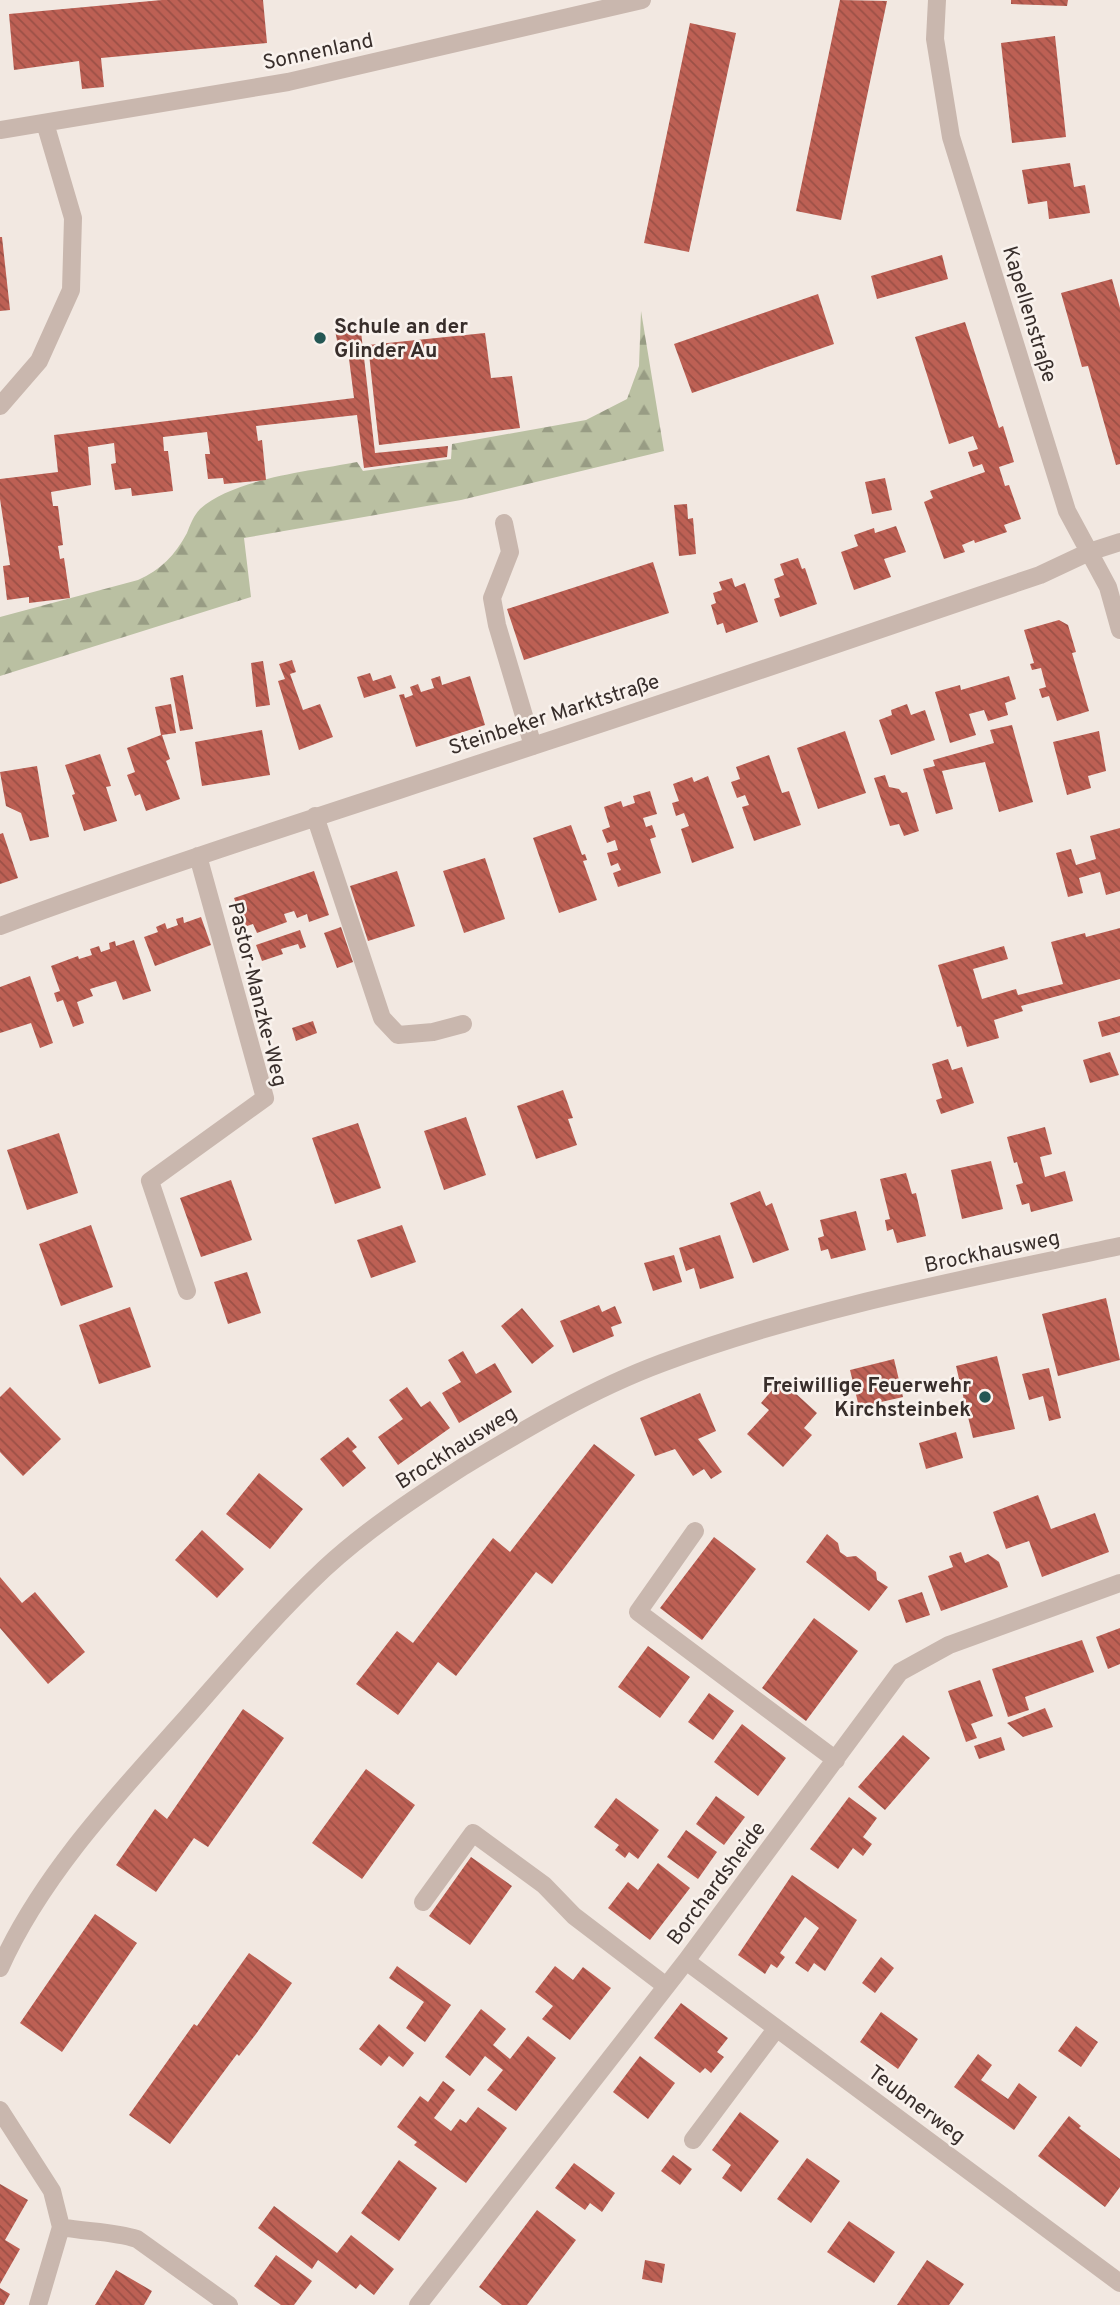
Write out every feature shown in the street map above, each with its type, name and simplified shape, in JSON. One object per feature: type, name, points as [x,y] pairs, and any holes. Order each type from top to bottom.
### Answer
[{"type":"street","name":"Sonnenland","points":[[0,130],[284,83],[642,0]]},
{"type":"street","name":"Kapellenstraße","points":[[937,0],[935,39],[951,137],[1067,511],[1108,587],[1120,630]]},
{"type":"street","points":[[0,407],[39,361],[71,290],[73,218],[45,123]]},
{"type":"street","points":[[504,523],[510,552],[492,598],[497,625],[533,746]]},
{"type":"street","name":"Steinbeker Marktstraße","points":[[0,926],[315,816],[533,746],[1040,575],[1089,552],[1120,542]]},
{"type":"street","points":[[315,816],[382,1018],[398,1035],[433,1032],[463,1024]]},
{"type":"street","name":"Pastor-Manzke-Weg","points":[[187,1291],[150,1181],[265,1098],[198,856]]},
{"type":"street","name":"Brockhausweg","points":[[0,1968],[38,1899],[70,1855],[122,1790],[193,1710],[324,1569],[435,1484],[580,1400],[684,1355],[748,1333],[931,1287],[1120,1246]]},
{"type":"street","points":[[695,1531],[638,1612],[836,1760]]},
{"type":"street","name":"Borchardsheide","points":[[418,2305],[686,1961],[900,1672],[949,1645],[1120,1583]]},
{"type":"street","points":[[424,1902],[473,1833],[544,1885],[574,1916],[666,1986]]},
{"type":"street","name":"Teubnerweg","points":[[686,1961],[1120,2283]]},
{"type":"street","points":[[693,2140],[776,2029]]},
{"type":"street","points":[[0,2110],[52,2191],[61,2227],[38,2305]]},
{"type":"street","points":[[61,2227],[137,2239],[229,2305]]},
{"type":"green space","points":[[641,311],[664,451],[461,500],[244,538],[251,597],[0,676],[0,617],[146,576],[172,555],[200,509],[233,490],[274,477],[357,462],[363,471],[451,459],[452,444],[586,420],[627,399],[639,366]]},
{"type":"building","points":[[162,0],[263,0],[267,43],[101,58],[104,87],[82,89],[79,61],[14,70],[9,14]]},
{"type":"building","points":[[840,0],[887,1],[841,220],[796,211]]},
{"type":"building","points":[[1011,0],[1068,0],[1067,6],[1011,4]]},
{"type":"building","points":[[690,23],[736,33],[689,252],[644,243]]},
{"type":"building","points":[[1055,36],[1066,137],[1012,143],[1001,43]]},
{"type":"building","points":[[1070,163],[1074,187],[1085,185],[1090,213],[1049,219],[1047,201],[1028,204],[1022,170]]},
{"type":"building","points":[[0,237],[10,310],[0,311]]},
{"type":"building","points":[[942,255],[948,279],[877,299],[871,276]]},
{"type":"building","points":[[1112,279],[1120,308],[1120,464],[1116,465],[1088,366],[1082,367],[1061,293]]},
{"type":"building","points":[[818,294],[834,344],[692,393],[674,344]]},
{"type":"building","points":[[965,322],[999,428],[1003,426],[1014,462],[999,467],[1005,486],[1009,485],[1021,519],[1004,525],[1007,532],[962,545],[965,552],[944,559],[924,502],[933,498],[930,491],[985,472],[982,464],[973,467],[968,452],[978,449],[973,436],[949,444],[915,337]]},
{"type":"building","points":[[360,323],[375,453],[448,446],[447,457],[364,468],[357,415],[256,426],[258,441],[262,440],[266,480],[224,484],[223,478],[208,479],[205,454],[210,454],[207,432],[163,437],[164,451],[168,451],[173,491],[132,496],[131,488],[115,490],[111,464],[116,463],[114,443],[88,447],[91,485],[51,492],[53,506],[58,506],[63,545],[58,546],[60,559],[64,558],[70,598],[29,603],[29,597],[7,600],[3,566],[10,565],[0,499],[0,479],[58,472],[54,435],[354,398],[348,351],[339,351],[335,330]]},
{"type":"building","points":[[485,333],[491,378],[512,376],[520,428],[379,445],[368,345]]},
{"type":"building","points":[[885,478],[892,510],[872,514],[865,482]]},
{"type":"building","points":[[687,504],[688,519],[693,518],[696,554],[679,556],[674,505]]},
{"type":"building","points":[[896,526],[906,552],[884,559],[891,577],[854,590],[841,552],[858,546],[854,535],[874,528],[875,533]]},
{"type":"building","points":[[798,558],[802,569],[805,568],[817,604],[780,617],[774,599],[780,597],[774,579],[784,575],[780,564]]},
{"type":"building","points":[[653,562],[669,613],[524,660],[507,609]]},
{"type":"building","points":[[732,578],[735,587],[745,583],[758,622],[726,633],[723,623],[717,625],[711,605],[716,603],[713,593],[722,590],[719,582]]},
{"type":"building","points":[[1059,620],[1068,625],[1076,652],[1072,653],[1089,711],[1057,721],[1049,696],[1042,698],[1039,689],[1046,687],[1041,668],[1032,670],[1030,664],[1034,663],[1024,630]]},
{"type":"building","points":[[292,660],[296,672],[290,674],[303,710],[320,704],[333,737],[299,750],[278,681],[285,679],[279,664]]},
{"type":"building","points":[[263,661],[270,705],[256,707],[251,663]]},
{"type":"building","points":[[370,673],[373,681],[391,675],[396,688],[364,698],[357,677]]},
{"type":"building","points":[[183,675],[193,729],[180,731],[170,678]]},
{"type":"building","points":[[440,676],[442,685],[470,676],[485,725],[416,747],[399,695],[404,694],[405,698],[413,695],[410,687],[418,684],[421,692],[434,688],[431,679]]},
{"type":"building","points":[[1009,676],[1016,699],[1005,703],[1008,715],[988,721],[984,710],[969,714],[976,735],[950,743],[935,692],[960,685],[961,690]]},
{"type":"building","points":[[171,704],[176,733],[162,735],[170,759],[166,761],[180,799],[146,811],[140,794],[135,796],[127,775],[135,772],[127,748],[161,735],[155,707]]},
{"type":"building","points":[[907,704],[911,715],[925,710],[935,740],[891,755],[879,720],[892,715],[891,710]]},
{"type":"building","points":[[1012,725],[1033,802],[999,812],[985,762],[942,771],[953,809],[936,814],[923,769],[935,766],[933,760],[994,743],[990,730]]},
{"type":"building","points":[[262,730],[270,775],[202,786],[195,742]]},
{"type":"building","points":[[845,731],[866,793],[818,809],[797,748]]},
{"type":"building","points":[[1099,731],[1106,771],[1088,776],[1091,788],[1067,795],[1053,742]]},
{"type":"building","points":[[100,754],[111,786],[106,787],[117,821],[84,831],[65,765]]},
{"type":"building","points":[[769,755],[782,793],[789,791],[801,825],[754,841],[742,807],[749,805],[745,795],[737,798],[731,782],[740,779],[736,767]]},
{"type":"building","points":[[37,766],[49,837],[30,841],[21,813],[6,806],[0,772]]},
{"type":"building","points":[[885,775],[889,787],[899,789],[902,793],[907,792],[919,831],[904,836],[899,824],[890,826],[874,778]]},
{"type":"building","points":[[708,776],[734,848],[692,863],[681,829],[689,826],[684,813],[676,816],[672,803],[679,801],[673,784],[692,777],[694,782]]},
{"type":"building","points":[[650,791],[657,814],[643,818],[646,827],[652,825],[656,837],[650,839],[661,873],[618,887],[613,873],[621,870],[618,863],[611,866],[607,853],[618,850],[615,840],[607,843],[602,830],[610,827],[604,807],[621,801],[623,807],[635,803],[633,796]]},
{"type":"building","points":[[571,825],[582,855],[585,854],[587,860],[583,861],[597,900],[559,913],[533,838]]},
{"type":"building","points":[[1120,828],[1120,891],[1106,895],[1100,872],[1079,878],[1083,893],[1068,897],[1056,853],[1071,849],[1076,865],[1096,859],[1090,836]]},
{"type":"building","points":[[3,833],[18,878],[0,884],[0,834]]},
{"type":"building","points":[[485,858],[505,919],[464,933],[443,871]]},
{"type":"building","points":[[314,871],[329,915],[309,922],[307,914],[297,918],[294,911],[284,914],[287,922],[257,933],[253,924],[244,927],[234,898]]},
{"type":"building","points":[[397,871],[415,926],[368,941],[350,886]]},
{"type":"building","points":[[183,917],[184,923],[201,917],[211,945],[155,966],[144,937],[158,932],[156,927],[165,923],[167,929],[178,925],[176,919]]},
{"type":"building","points":[[341,927],[353,962],[337,968],[324,933]]},
{"type":"building","points":[[1120,928],[1120,979],[1021,1006],[1023,1011],[994,1020],[999,1038],[967,1047],[961,1026],[957,1027],[938,965],[1004,946],[1008,959],[973,969],[982,999],[1016,989],[1018,995],[1063,984],[1051,942]]},
{"type":"building","points":[[300,930],[306,947],[300,949],[298,944],[281,949],[283,954],[262,961],[256,945]]},
{"type":"building","points":[[134,940],[151,991],[123,1000],[116,981],[90,989],[93,996],[77,1002],[84,1023],[73,1027],[63,1000],[57,1002],[54,993],[60,991],[51,966],[78,956],[79,959],[92,955],[90,949],[99,946],[101,952],[110,949],[109,943],[115,941],[116,946]]},
{"type":"building","points":[[30,976],[53,1043],[40,1048],[31,1023],[0,1033],[0,987]]},
{"type":"building","points":[[1120,1016],[1120,1032],[1102,1037],[1098,1022]]},
{"type":"building","points":[[313,1021],[317,1033],[296,1041],[292,1028]]},
{"type":"building","points":[[1110,1052],[1119,1075],[1090,1083],[1083,1060]]},
{"type":"building","points":[[948,1059],[952,1070],[962,1067],[974,1103],[941,1114],[936,1100],[942,1098],[932,1064]]},
{"type":"building","points":[[563,1090],[573,1118],[568,1119],[577,1145],[536,1159],[517,1106]]},
{"type":"building","points":[[466,1117],[486,1175],[444,1190],[424,1131]]},
{"type":"building","points":[[358,1123],[381,1188],[335,1204],[312,1138]]},
{"type":"building","points":[[1045,1127],[1052,1154],[1040,1157],[1045,1177],[1065,1171],[1073,1201],[1031,1212],[1029,1203],[1022,1205],[1016,1185],[1023,1183],[1007,1137]]},
{"type":"building","points":[[59,1133],[78,1193],[27,1210],[7,1150]]},
{"type":"building","points":[[991,1161],[1003,1209],[962,1219],[951,1170]]},
{"type":"building","points":[[906,1173],[912,1194],[916,1193],[926,1236],[897,1243],[893,1229],[887,1231],[885,1220],[890,1219],[880,1179]]},
{"type":"building","points":[[231,1180],[252,1240],[201,1257],[180,1198]]},
{"type":"building","points":[[760,1191],[766,1206],[772,1203],[789,1250],[753,1263],[730,1203]]},
{"type":"building","points":[[856,1211],[866,1250],[831,1259],[828,1249],[821,1251],[818,1238],[824,1236],[820,1220]]},
{"type":"building","points":[[91,1225],[113,1287],[61,1306],[39,1244]]},
{"type":"building","points":[[402,1225],[416,1262],[371,1278],[357,1240]]},
{"type":"building","points":[[720,1235],[734,1278],[700,1289],[694,1268],[686,1271],[679,1248]]},
{"type":"building","points":[[674,1255],[682,1282],[653,1291],[644,1263]]},
{"type":"building","points":[[247,1272],[261,1313],[228,1324],[214,1282]]},
{"type":"building","points":[[1106,1298],[1120,1360],[1058,1376],[1042,1314]]},
{"type":"building","points":[[599,1305],[602,1312],[615,1306],[622,1323],[611,1327],[614,1336],[573,1353],[560,1321]]},
{"type":"building","points":[[130,1307],[151,1367],[99,1384],[79,1325]]},
{"type":"building","points":[[522,1308],[554,1346],[532,1364],[501,1326]]},
{"type":"building","points":[[463,1351],[476,1374],[495,1363],[512,1392],[459,1423],[442,1393],[461,1382],[448,1360]]},
{"type":"building","name":"Freiwillige Feuerwehr Kirchsteinbek","points":[[997,1356],[1015,1429],[973,1438],[956,1366]]},
{"type":"building","points":[[894,1359],[903,1397],[859,1407],[850,1370]]},
{"type":"building","points":[[1049,1368],[1061,1418],[1049,1421],[1043,1396],[1029,1400],[1022,1374]]},
{"type":"building","points":[[781,1380],[817,1413],[804,1428],[812,1435],[783,1467],[747,1434],[769,1410],[761,1403]]},
{"type":"building","points":[[10,1387],[61,1439],[23,1476],[0,1452],[0,1397]]},
{"type":"building","points":[[407,1387],[421,1407],[430,1401],[450,1428],[398,1465],[378,1437],[403,1419],[389,1400]]},
{"type":"building","points":[[700,1393],[716,1431],[698,1439],[722,1472],[711,1479],[704,1469],[693,1476],[675,1449],[655,1456],[640,1418]]},
{"type":"building","points":[[956,1432],[963,1458],[926,1469],[919,1443]]},
{"type":"building","points":[[348,1437],[357,1447],[352,1451],[366,1468],[343,1487],[320,1459]]},
{"type":"building","points":[[594,1444],[635,1475],[552,1584],[536,1572],[456,1676],[438,1662],[398,1715],[356,1684],[397,1631],[413,1643],[493,1538],[510,1552]]},
{"type":"building","points":[[259,1473],[303,1509],[270,1549],[226,1514]]},
{"type":"building","points":[[1038,1495],[1051,1529],[1095,1513],[1109,1552],[1042,1577],[1029,1541],[1006,1549],[993,1512]]},
{"type":"building","points":[[202,1530],[244,1569],[217,1598],[175,1560]]},
{"type":"building","points":[[827,1534],[838,1543],[840,1552],[847,1557],[856,1556],[876,1572],[877,1580],[888,1587],[869,1611],[806,1562]]},
{"type":"building","points":[[714,1537],[756,1569],[702,1640],[660,1608]]},
{"type":"building","points":[[961,1552],[965,1563],[988,1554],[999,1562],[1008,1587],[941,1611],[928,1576],[953,1567],[949,1556]]},
{"type":"building","points":[[0,1577],[22,1603],[35,1592],[85,1652],[48,1684],[0,1628]]},
{"type":"building","points":[[922,1592],[930,1615],[906,1623],[898,1600]]},
{"type":"building","points":[[814,1618],[858,1651],[806,1721],[762,1688]]},
{"type":"building","points":[[1120,1628],[1120,1664],[1108,1669],[1096,1637]]},
{"type":"building","points":[[1082,1640],[1094,1672],[1025,1697],[1029,1710],[1008,1717],[992,1669]]},
{"type":"building","points":[[648,1646],[690,1677],[660,1718],[618,1687]]},
{"type":"building","points":[[980,1680],[993,1716],[971,1724],[977,1738],[966,1742],[948,1691]]},
{"type":"building","points":[[709,1693],[734,1711],[713,1740],[688,1722]]},
{"type":"building","points":[[1045,1708],[1053,1727],[1023,1737],[1007,1723]]},
{"type":"building","points":[[243,1709],[284,1738],[208,1847],[194,1838],[156,1892],[116,1865],[155,1809],[167,1819]]},
{"type":"building","points":[[742,1724],[786,1758],[758,1796],[714,1762]]},
{"type":"building","points":[[903,1735],[930,1758],[885,1810],[858,1787]]},
{"type":"building","points":[[1001,1737],[1005,1750],[979,1759],[974,1746]]},
{"type":"building","points":[[366,1769],[415,1805],[362,1879],[312,1843]]},
{"type":"building","points":[[716,1796],[745,1817],[724,1845],[696,1824]]},
{"type":"building","points":[[849,1797],[877,1818],[863,1837],[872,1844],[863,1856],[853,1848],[838,1869],[810,1849]]},
{"type":"building","points":[[616,1798],[659,1830],[638,1859],[629,1852],[625,1858],[615,1850],[619,1845],[594,1827]]},
{"type":"building","points":[[686,1830],[717,1852],[698,1879],[667,1857]]},
{"type":"building","points":[[471,1857],[512,1886],[470,1945],[429,1916]]},
{"type":"building","points":[[658,1863],[690,1888],[650,1940],[608,1908],[628,1882],[638,1890]]},
{"type":"building","points":[[792,1875],[857,1920],[825,1971],[814,1963],[808,1972],[795,1963],[819,1928],[805,1917],[780,1953],[785,1957],[777,1968],[771,1964],[765,1974],[738,1955]]},
{"type":"building","points":[[95,1914],[137,1943],[62,2052],[20,2023]]},
{"type":"building","points":[[249,1953],[292,1983],[256,2034],[239,2056],[237,2054],[170,2144],[129,2115]]},
{"type":"building","points":[[881,1957],[894,1968],[875,1993],[862,1983]]},
{"type":"building","points":[[397,1966],[451,2005],[425,2042],[406,2028],[424,2002],[389,1978]]},
{"type":"building","points":[[555,1966],[573,1980],[583,1967],[611,1988],[570,2040],[542,2019],[553,2006],[535,1992]]},
{"type":"building","points":[[681,2003],[728,2038],[717,2052],[724,2057],[711,2073],[705,2068],[700,2073],[654,2038]]},
{"type":"building","points":[[481,2009],[506,2029],[493,2045],[510,2059],[528,2036],[556,2058],[516,2111],[487,2090],[503,2070],[485,2056],[470,2076],[445,2057]]},
{"type":"building","points":[[881,2012],[918,2039],[898,2069],[860,2042]]},
{"type":"building","points":[[379,2024],[414,2053],[403,2067],[389,2056],[381,2066],[359,2049]]},
{"type":"building","points":[[1076,2026],[1098,2042],[1081,2067],[1058,2051]]},
{"type":"building","points":[[978,2054],[992,2065],[981,2080],[1008,2099],[1019,2083],[1037,2097],[1014,2130],[954,2087]]},
{"type":"building","points":[[640,2056],[675,2083],[648,2119],[613,2092]]},
{"type":"building","points":[[443,2081],[455,2090],[434,2118],[451,2131],[460,2119],[466,2123],[478,2107],[507,2128],[466,2183],[414,2145],[417,2142],[397,2127],[420,2096],[428,2102]]},
{"type":"building","points":[[740,2112],[779,2141],[741,2192],[722,2178],[731,2165],[712,2150]]},
{"type":"building","points":[[1069,2116],[1081,2126],[1079,2128],[1120,2159],[1120,2187],[1105,2207],[1038,2156]]},
{"type":"building","points":[[673,2155],[692,2169],[680,2185],[661,2171]]},
{"type":"building","points":[[807,2158],[840,2181],[811,2223],[777,2199]]},
{"type":"building","points":[[399,2160],[437,2188],[399,2241],[361,2213]]},
{"type":"building","points":[[574,2163],[615,2193],[602,2212],[590,2203],[585,2210],[555,2188]]},
{"type":"building","points":[[0,2184],[28,2200],[5,2240],[20,2249],[0,2284]]},
{"type":"building","points":[[274,2206],[337,2253],[351,2235],[394,2269],[374,2295],[360,2284],[356,2289],[318,2260],[312,2269],[258,2228]]},
{"type":"building","points":[[537,2210],[576,2240],[527,2305],[502,2305],[479,2287]]},
{"type":"building","points":[[849,2221],[895,2252],[874,2283],[827,2252]]},
{"type":"building","points":[[276,2255],[312,2281],[294,2305],[281,2305],[254,2286]]},
{"type":"building","points":[[645,2260],[665,2264],[662,2283],[642,2279]]},
{"type":"building","points":[[927,2260],[964,2284],[949,2305],[897,2305]]},
{"type":"building","points":[[116,2270],[152,2291],[144,2305],[95,2305]]},
{"type":"building","points":[[0,2288],[10,2294],[4,2305],[0,2305]]},
{"type":"place","name":"Schule an der Glinder Au","points":[[320,338]]},
{"type":"place","name":"Freiwillige Feuerwehr Kirchsteinbek","points":[[985,1397]]}]
